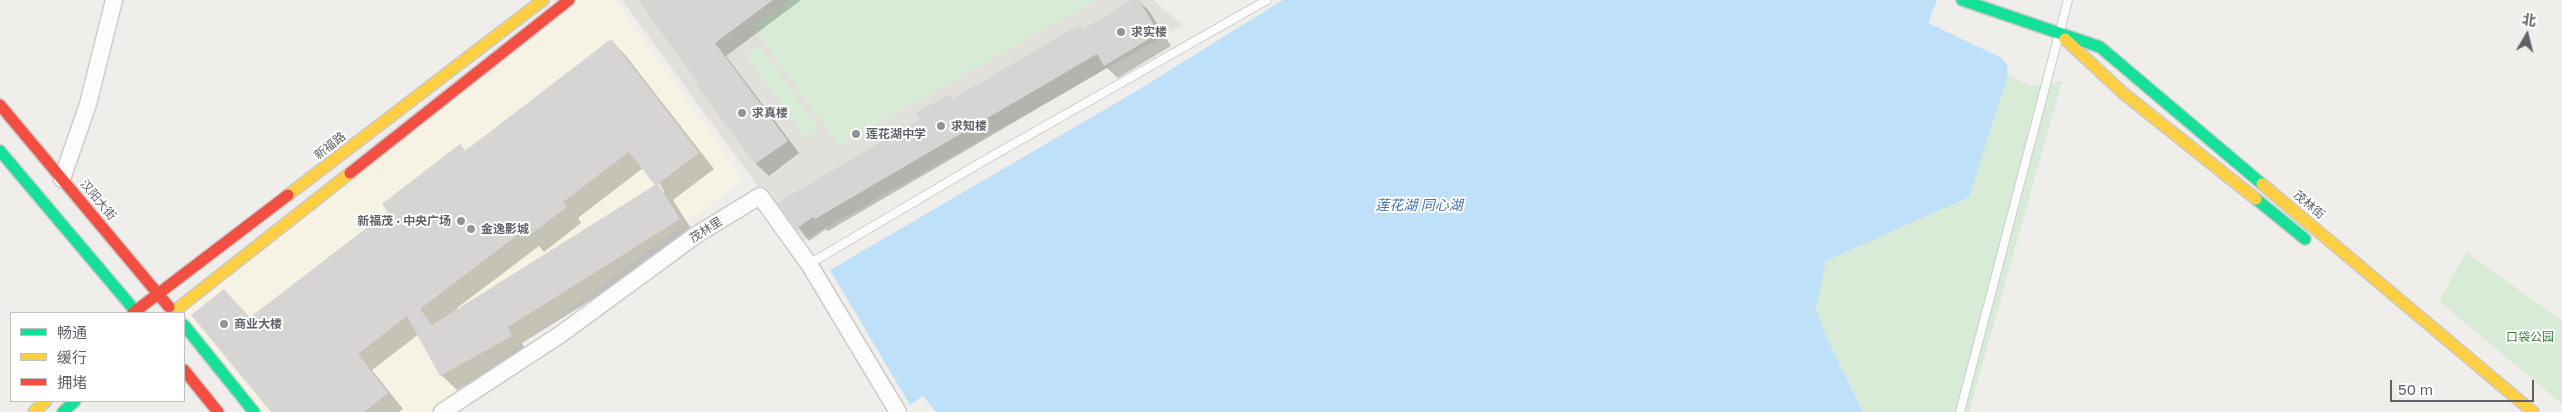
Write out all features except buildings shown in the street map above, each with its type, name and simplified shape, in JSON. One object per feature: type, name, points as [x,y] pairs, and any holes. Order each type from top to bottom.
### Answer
[{"type":"street","points":[[62,179],[88,104],[114,0]]},
{"type":"street","name":"新福路","points":[[136,312],[543,0]]},
{"type":"street","points":[[174,312],[568,0]]},
{"type":"street","name":"茂林街","points":[[1962,0],[2100,47],[2533,412]]},
{"type":"street","name":"茂林街","points":[[2058,33],[2123,93],[2316,248]]},
{"type":"street","name":"汉阳大街","points":[[0,105],[172,312]]},
{"type":"street","points":[[0,151],[134,312]]},
{"type":"street","points":[[0,171],[17,170]]},
{"type":"street","name":"茂林里","points":[[442,412],[561,334],[696,235],[760,196],[809,264],[898,412]]},
{"type":"street","points":[[2408,323],[2520,412]]},
{"type":"street","points":[[185,326],[254,412]]},
{"type":"street","points":[[185,371],[218,412]]},
{"type":"street","points":[[34,412],[45,402]]},
{"type":"street","points":[[63,412],[74,402]]},
{"type":"lane","points":[[809,264],[980,163],[1267,0]]},
{"type":"lane","points":[[1960,412],[2068,0]]},
{"type":"shaded area","name":"新福茂 · 中央广场","points":[[569,0],[615,0],[744,180],[429,412],[254,412],[185,312]]},
{"type":"shaded area","name":"莲花湖中学","points":[[622,0],[1153,0],[1183,25],[799,243]]},
{"type":"green space","points":[[789,0],[1096,0],[839,146],[752,26]]},
{"type":"green space","points":[[759,45],[819,129],[805,139],[746,55]]},
{"type":"green space","points":[[2008,75],[2030,86],[2062,81],[1969,412],[1863,412],[1826,336],[1816,310],[1826,261],[1969,197]]},
{"type":"green space","name":"口袋公园","points":[[2466,252],[2562,321],[2562,404],[2439,301]]},
{"type":"water","name":"莲花湖 同心湖","points":[[1283,0],[1937,0],[1928,23],[2000,57],[2007,64],[2008,75],[1969,197],[1826,261],[1816,310],[1826,336],[1863,412],[936,412],[923,396],[910,405],[830,270],[1133,93]]},
{"type":"traffic: fast","points":[[1962,0],[2100,47],[2262,184]]},
{"type":"traffic: fast","points":[[0,151],[136,312]]},
{"type":"traffic: fast","points":[[2256,199],[2305,239]]},
{"type":"traffic: fast","points":[[185,326],[254,412]]},
{"type":"traffic: fast","points":[[63,412],[74,402]]},
{"type":"traffic: slow","points":[[288,195],[543,0]]},
{"type":"traffic: slow","points":[[2065,39],[2123,93],[2256,199]]},
{"type":"traffic: slow","points":[[173,312],[350,173]]},
{"type":"traffic: slow","points":[[2262,184],[2533,412]]},
{"type":"traffic: slow","points":[[34,412],[45,402]]},
{"type":"traffic: jam","points":[[350,173],[569,0]]},
{"type":"traffic: jam","points":[[0,105],[169,307]]},
{"type":"traffic: jam","points":[[134,312],[288,195]]},
{"type":"traffic: jam","points":[[185,371],[218,412]]},
{"type":"place","name":"求实楼","points":[[1121,32]]},
{"type":"place","name":"求真楼","points":[[742,113]]},
{"type":"place","name":"求知楼","points":[[941,126]]},
{"type":"place","name":"莲花湖中学","points":[[856,134]]},
{"type":"place","name":"新福茂 · 中央广场","points":[[461,221]]},
{"type":"place","name":"金逸影城","points":[[471,229]]},
{"type":"place","name":"商业大楼","points":[[224,324]]}]
